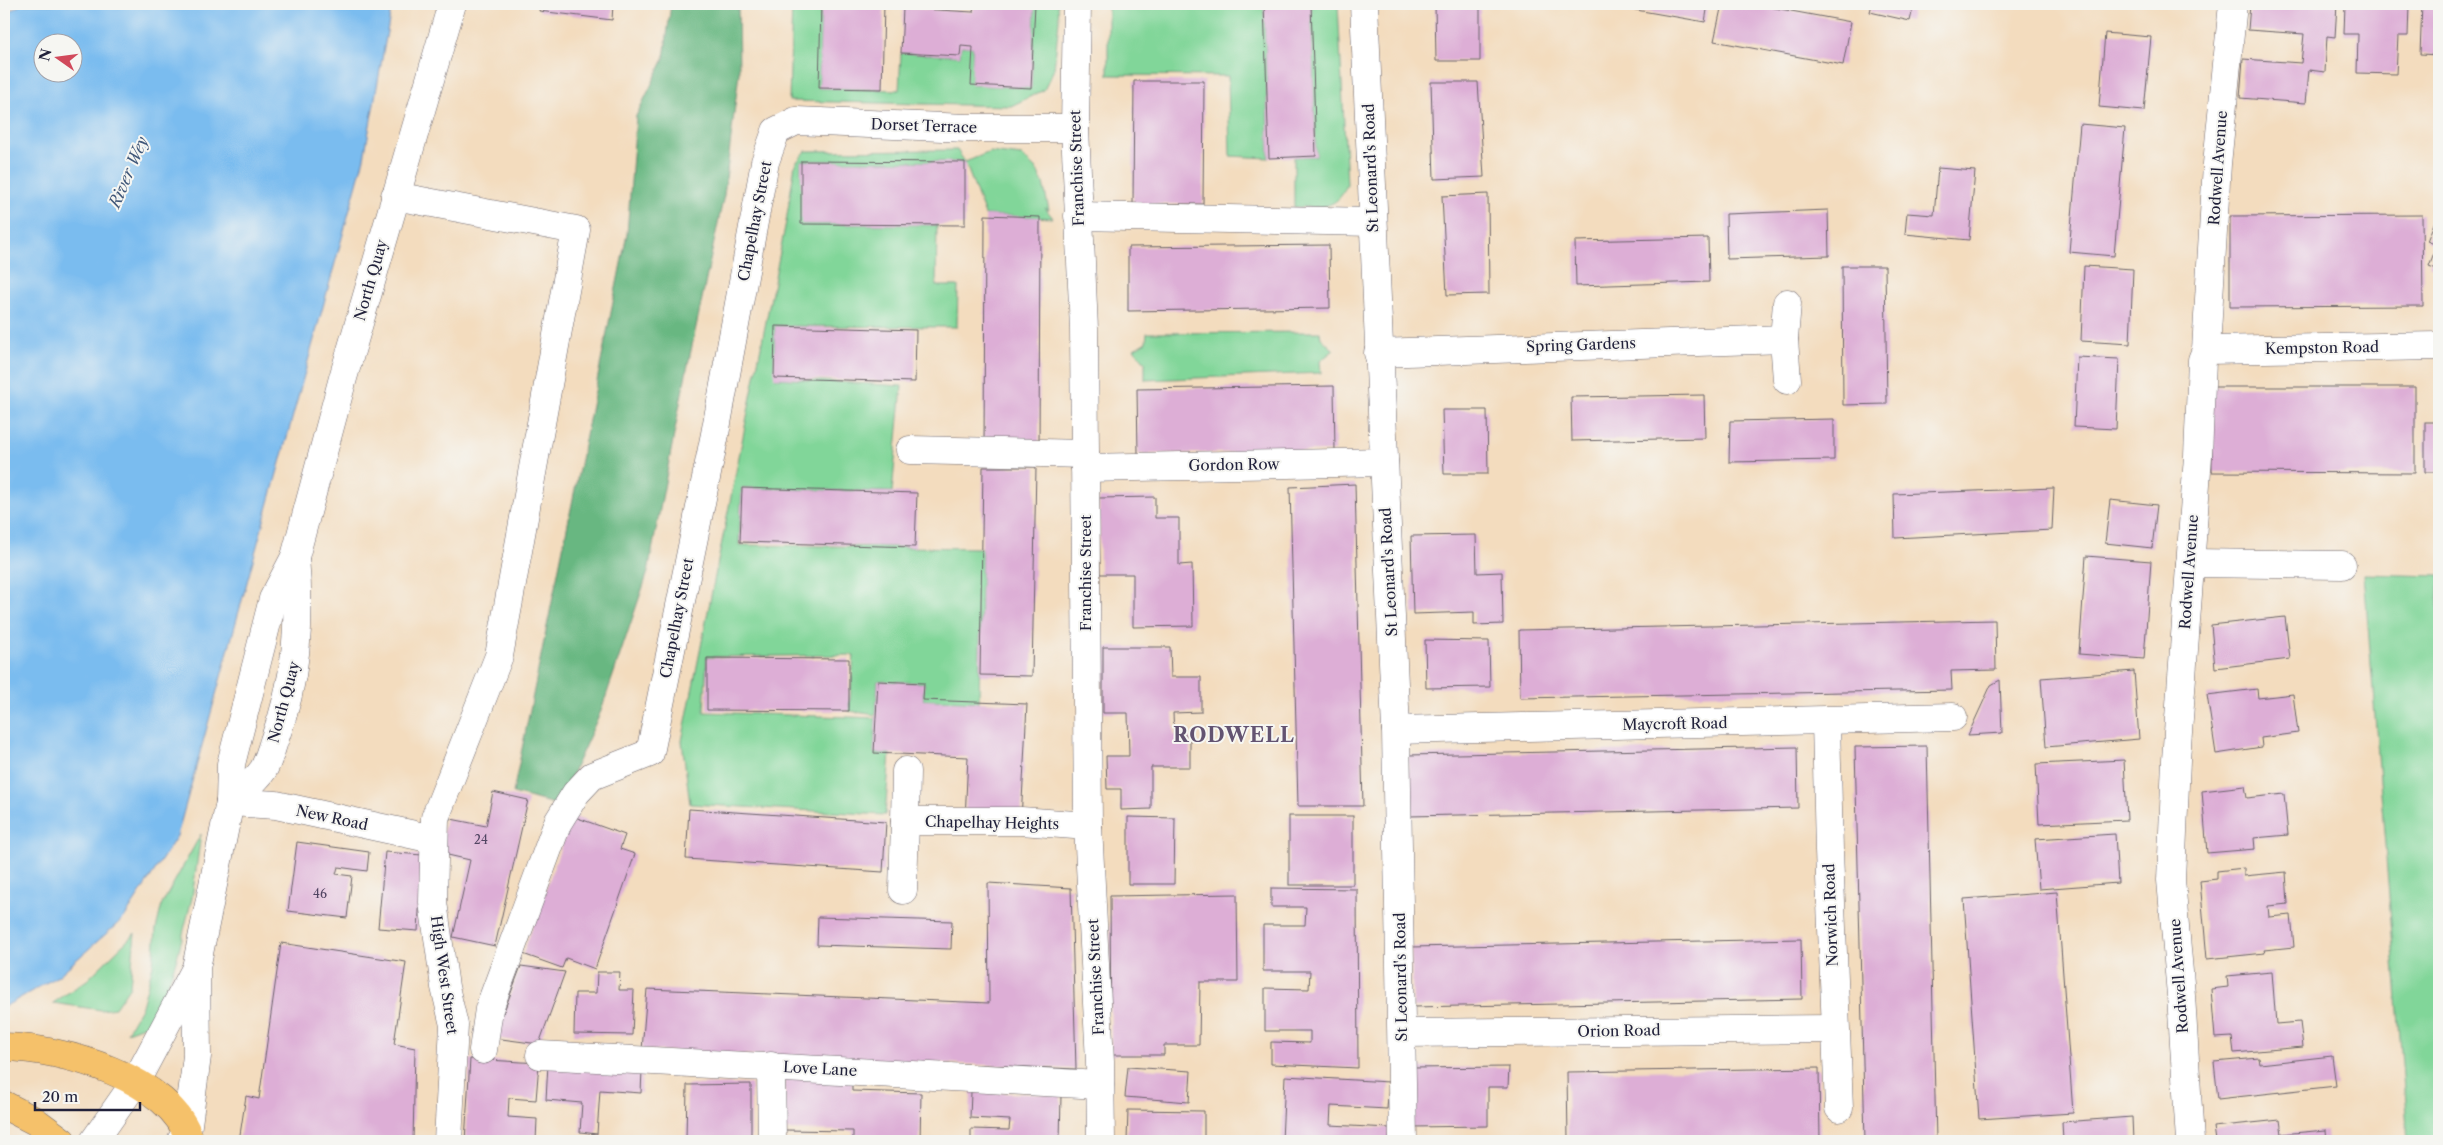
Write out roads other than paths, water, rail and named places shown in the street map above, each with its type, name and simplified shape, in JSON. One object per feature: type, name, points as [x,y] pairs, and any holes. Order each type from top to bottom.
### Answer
[{"type":"highway","points":[[4,1047],[20,1047],[66,1056],[136,1081],[162,1099],[186,1138]]},
{"type":"highway","points":[[4,1105],[35,1121],[62,1141]]},
{"type":"street","name":"North Quay","points":[[186,1138],[197,1056],[196,968],[230,802],[231,764],[273,598],[294,557],[452,4]]},
{"type":"street","name":"Franchise Street","points":[[1076,4],[1075,128],[1084,329],[1088,826],[1101,1141]]},
{"type":"street","name":"St Leonard's Road","points":[[1364,4],[1396,730],[1403,1141]]},
{"type":"street","name":"Rodwell Avenue","points":[[2190,1141],[2172,880],[2176,760],[2202,360],[2206,350],[2217,164],[2233,4]]},
{"type":"street","name":"Dorset Terrace","points":[[776,131],[796,121],[967,128],[1075,128]]},
{"type":"street","name":"Chapelhay Street","points":[[483,1050],[489,1009],[558,822],[576,794],[592,776],[650,753],[715,434],[765,162],[776,131]]},
{"type":"street","name":"High West Street","points":[[396,196],[576,230],[499,656],[435,818],[433,902],[445,987],[454,1025],[448,1141]]},
{"type":"street","points":[[1078,216],[1373,222]]},
{"type":"street","points":[[1787,303],[1784,339],[1787,380]]},
{"type":"street","name":"Spring Gardens","points":[[1378,353],[1784,339]]},
{"type":"street","name":"Kempston Road","points":[[2206,350],[2439,346]]},
{"type":"street","name":"Gordon Row","points":[[910,450],[1085,461],[1384,462]]},
{"type":"street","name":"North Quay","points":[[230,802],[263,770],[280,725],[294,676],[298,637],[298,597],[294,557]]},
{"type":"street","points":[[2190,563],[2342,565]]},
{"type":"street","name":"Maycroft Road","points":[[1396,730],[1953,718]]},
{"type":"street","name":"Norwich Road","points":[[1826,721],[1839,1108]]},
{"type":"street","points":[[905,820],[906,771]]},
{"type":"street","name":"New Road","points":[[230,802],[276,805],[433,839]]},
{"type":"street","name":"Chapelhay Heights","points":[[903,890],[905,820],[1022,821],[1088,826]]},
{"type":"street","name":"North Quay","points":[[94,1141],[136,1081],[196,968]]},
{"type":"street","name":"Orion Road","points":[[1402,1033],[1835,1029]]},
{"type":"street","name":"Love Lane","points":[[540,1055],[1100,1085]]},
{"type":"street","points":[[771,1066],[772,1141]]},
{"type":"water","name":"River Wey","points":[[22,4],[392,4],[364,158],[177,836],[124,918],[58,976],[4,1007],[4,14]]},
{"type":"district","name":"RODWELL","points":[[1234,735]]}]
